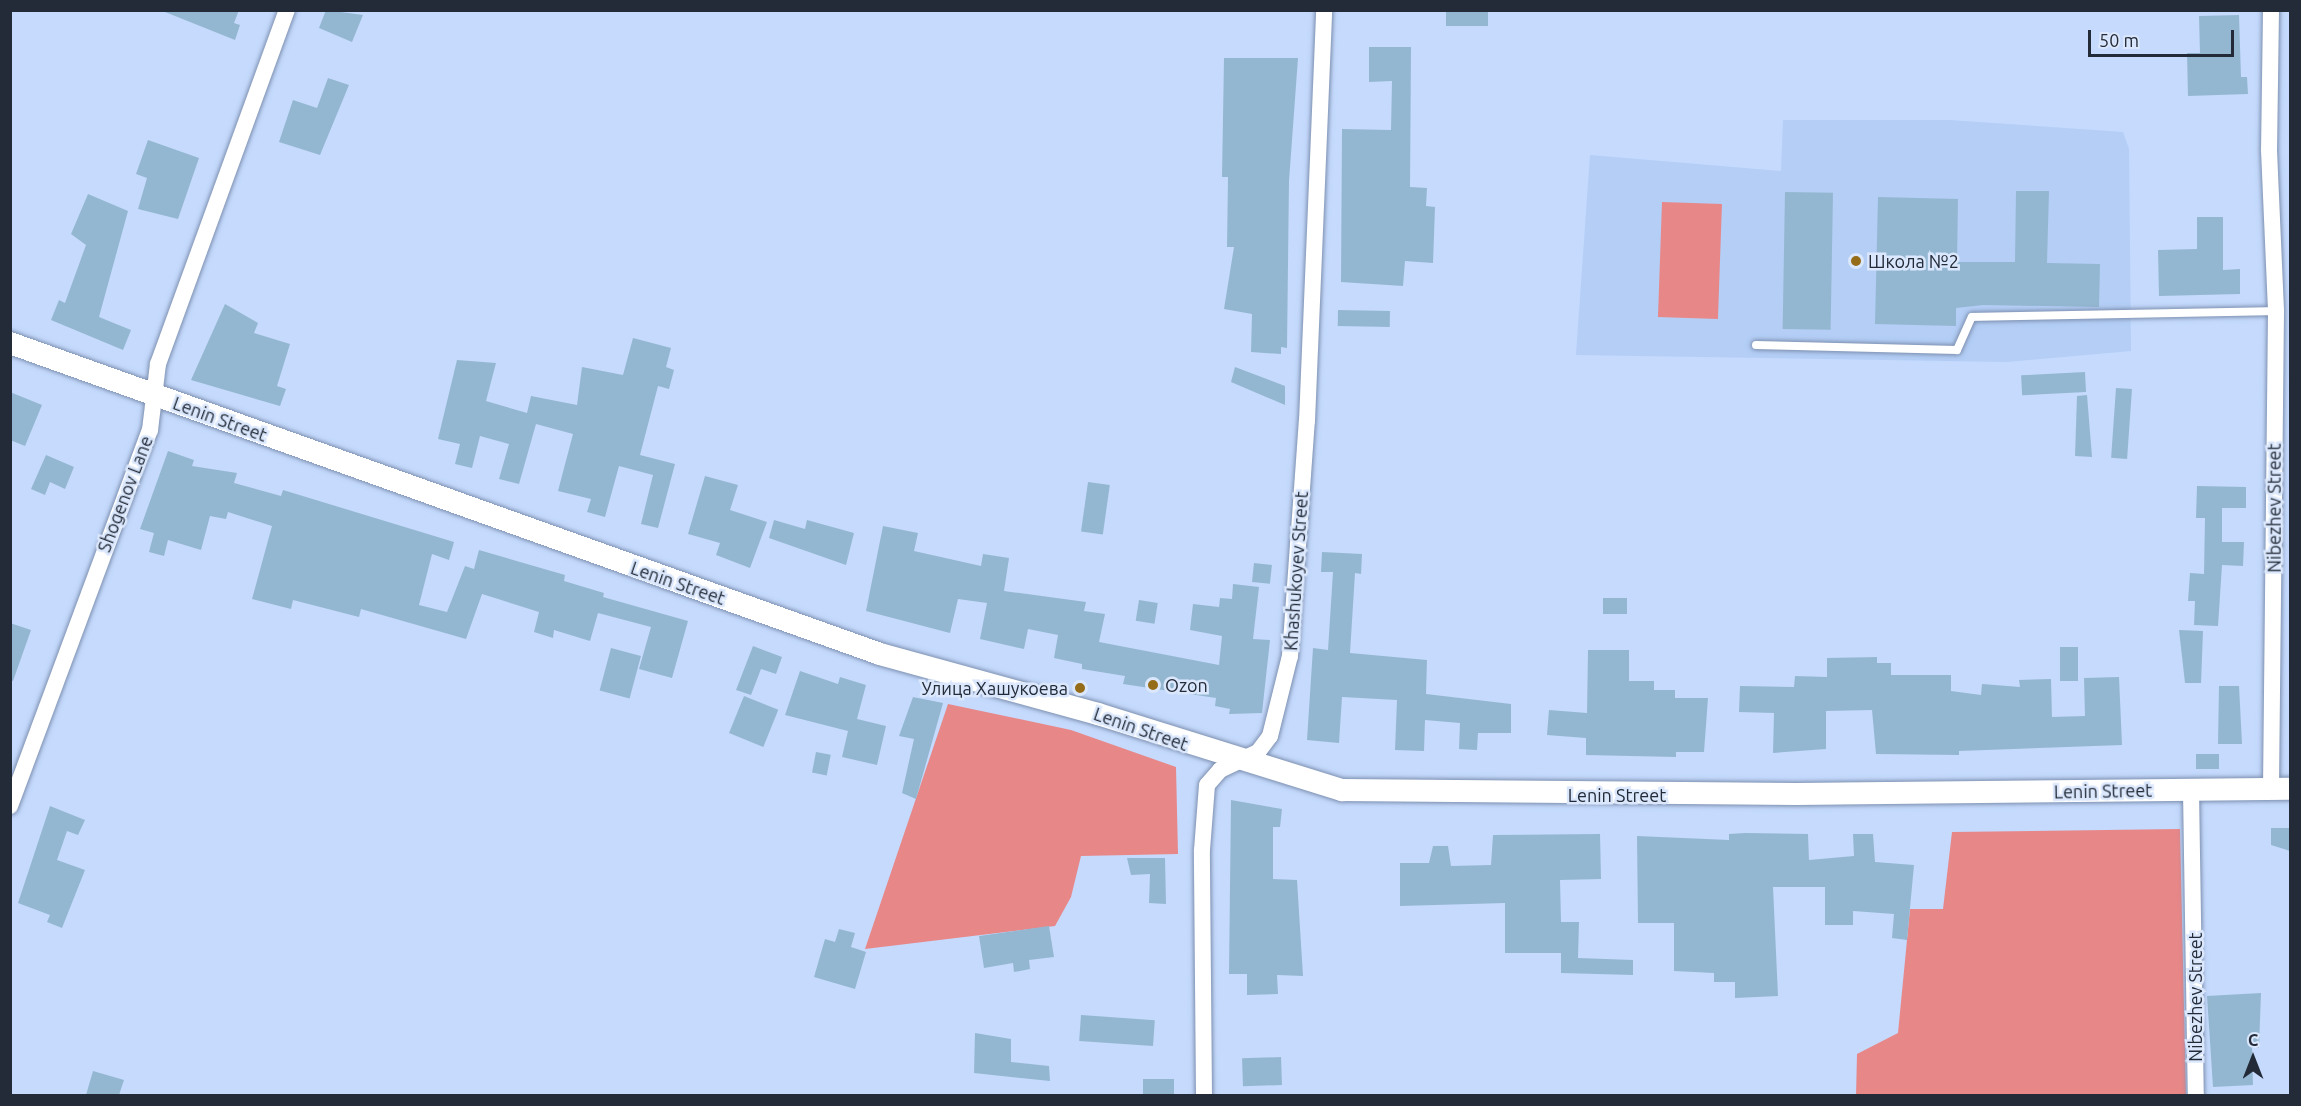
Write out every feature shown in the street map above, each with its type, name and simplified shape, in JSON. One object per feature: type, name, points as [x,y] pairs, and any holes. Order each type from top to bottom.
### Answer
[{"type":"street","name":"Shogenov Lane","points":[[10,806],[150,430],[158,364],[287,10]]},
{"type":"street","name":"Khashukoyev Street","points":[[1204,1095],[1204,802],[1207,784],[1220,770],[1241,762],[1270,736],[1290,656],[1308,388],[1324,10]]},
{"type":"street","name":"Nibezhev Street","points":[[2271,10],[2269,150],[2276,312],[2281,789]]},
{"type":"street","name":"Lenin Street","points":[[10,343],[880,654],[1098,714],[1241,762],[1342,790],[1386,794],[2281,789]]},
{"type":"street","name":"Nibezhev Street","points":[[2191,790],[2196,1095]]},
{"type":"lane","points":[[1756,345],[1957,350],[1972,317],[2276,312]]},
{"type":"shaded area","name":"Школа №2","points":[[1783,120],[1949,120],[2123,132],[2129,149],[2131,351],[2007,362],[1576,355],[1590,155],[1781,171]]},
{"type":"shaded area","points":[[1662,202],[1722,204],[1718,319],[1658,317]]},
{"type":"shaded area","points":[[948,704],[1071,730],[1176,767],[1178,854],[1081,856],[1071,897],[1055,926],[865,949]]},
{"type":"shaded area","points":[[2180,829],[2186,1095],[1856,1096],[1857,1054],[1898,1033],[1910,909],[1943,909],[1952,832]]},
{"type":"building","points":[[160,10],[239,10],[234,23],[240,25],[235,40]]},
{"type":"building","points":[[326,10],[363,15],[352,42],[319,28]]},
{"type":"building","points":[[1446,10],[1488,10],[1488,26],[1446,26]]},
{"type":"building","points":[[2239,15],[2241,77],[2247,77],[2248,94],[2188,96],[2187,53],[2200,53],[2199,16]]},
{"type":"building","points":[[1369,47],[1411,47],[1410,187],[1427,188],[1426,206],[1435,207],[1433,263],[1405,261],[1403,286],[1341,282],[1342,129],[1391,130],[1392,81],[1369,82]]},
{"type":"building","points":[[1224,58],[1298,58],[1289,181],[1287,348],[1281,347],[1281,354],[1251,352],[1252,314],[1224,309],[1234,247],[1227,247],[1228,177],[1222,177]]},
{"type":"building","points":[[328,78],[349,85],[320,155],[279,142],[293,100],[317,108]]},
{"type":"building","points":[[148,140],[199,158],[178,219],[138,209],[147,178],[136,174]]},
{"type":"building","points":[[2016,191],[2049,191],[2047,263],[2100,264],[2099,307],[1983,305],[1956,308],[1956,326],[1875,324],[1878,197],[1958,199],[1957,262],[2015,262]]},
{"type":"building","points":[[1785,192],[1833,193],[1831,330],[1783,329]]},
{"type":"building","points":[[88,194],[128,211],[99,317],[131,330],[123,350],[51,320],[59,300],[65,303],[86,245],[71,234]]},
{"type":"building","points":[[2197,217],[2223,217],[2223,270],[2240,269],[2240,294],[2159,296],[2158,250],[2197,249]]},
{"type":"building","points":[[225,304],[258,323],[254,333],[290,344],[277,386],[286,389],[280,406],[191,380]]},
{"type":"building","points":[[1338,310],[1390,311],[1390,327],[1338,326]]},
{"type":"building","points":[[633,338],[671,348],[666,367],[674,370],[669,389],[658,386],[640,455],[675,464],[658,528],[641,524],[653,475],[619,466],[605,517],[587,512],[591,499],[558,491],[573,434],[536,424],[519,484],[499,479],[509,444],[480,436],[472,468],[455,464],[460,444],[438,439],[457,360],[496,363],[486,401],[527,413],[531,396],[577,405],[582,367],[623,375]]},
{"type":"building","points":[[1235,367],[1285,386],[1285,405],[1231,382]]},
{"type":"building","points":[[2085,372],[2086,392],[2022,395],[2021,375]]},
{"type":"building","points":[[2116,388],[2132,389],[2127,459],[2111,458]]},
{"type":"building","points":[[10,392],[42,405],[25,446],[10,440]]},
{"type":"building","points":[[2087,395],[2092,457],[2075,456],[2077,396]]},
{"type":"building","points":[[168,451],[194,460],[192,466],[237,473],[234,483],[281,496],[283,490],[454,542],[449,560],[432,554],[419,605],[447,612],[465,566],[474,569],[479,550],[565,575],[564,581],[604,593],[603,597],[688,621],[672,678],[639,669],[651,627],[598,613],[590,641],[554,630],[553,638],[534,632],[539,612],[482,594],[466,639],[361,609],[359,617],[293,600],[291,609],[252,599],[272,526],[228,512],[226,519],[210,516],[201,550],[168,540],[164,556],[149,552],[154,533],[140,529]]},
{"type":"building","points":[[46,455],[74,467],[65,489],[50,482],[45,495],[31,489]]},
{"type":"building","points":[[705,476],[738,485],[730,510],[767,522],[750,568],[716,555],[720,543],[688,534]]},
{"type":"building","points":[[1088,482],[1110,485],[1103,535],[1081,532]]},
{"type":"building","points":[[2197,486],[2246,487],[2246,508],[2222,508],[2222,542],[2244,542],[2243,566],[2222,565],[2218,626],[2194,625],[2195,601],[2188,601],[2190,573],[2204,574],[2205,518],[2196,518]]},
{"type":"building","points":[[774,520],[805,529],[807,520],[854,533],[846,565],[769,538]]},
{"type":"building","points":[[883,526],[918,533],[914,551],[981,566],[983,554],[1009,558],[1004,591],[1086,602],[1084,611],[1105,614],[1099,642],[1219,665],[1222,636],[1190,630],[1193,604],[1219,607],[1220,598],[1232,599],[1233,584],[1259,587],[1253,639],[1270,640],[1262,713],[1229,714],[1230,709],[1215,706],[1216,698],[1123,684],[1125,676],[1082,669],[1082,664],[1054,658],[1058,635],[1028,629],[1024,649],[980,639],[987,603],[958,599],[950,633],[866,611]]},
{"type":"building","points":[[1322,552],[1362,554],[1361,574],[1355,573],[1350,653],[1427,660],[1426,694],[1511,704],[1511,733],[1478,733],[1477,750],[1459,749],[1460,723],[1425,720],[1424,751],[1395,750],[1397,700],[1342,697],[1339,743],[1307,740],[1313,648],[1328,650],[1333,572],[1321,572]]},
{"type":"building","points":[[1254,563],[1272,565],[1270,584],[1252,582]]},
{"type":"building","points":[[1603,598],[1627,598],[1627,614],[1603,614]]},
{"type":"building","points":[[1139,600],[1158,603],[1154,624],[1136,621]]},
{"type":"building","points":[[10,623],[31,630],[13,681],[10,680]]},
{"type":"building","points":[[2179,630],[2203,631],[2201,683],[2185,683]]},
{"type":"building","points":[[753,646],[782,657],[776,674],[761,669],[751,695],[736,690]]},
{"type":"building","points":[[2060,647],[2078,647],[2078,681],[2060,681]]},
{"type":"building","points":[[611,648],[641,656],[630,699],[600,691]]},
{"type":"building","points":[[1588,650],[1629,650],[1629,681],[1654,681],[1654,690],[1675,690],[1675,698],[1708,698],[1704,752],[1676,752],[1676,757],[1586,755],[1586,738],[1547,735],[1549,710],[1587,713]]},
{"type":"building","points":[[1877,657],[1877,663],[1891,663],[1891,675],[1951,675],[1951,691],[1981,695],[1982,684],[2020,687],[2019,680],[2051,679],[2052,717],[2085,716],[2084,678],[2119,677],[2122,745],[1959,751],[1959,755],[1876,754],[1872,710],[1826,711],[1826,749],[1773,753],[1774,713],[1739,712],[1740,686],[1794,687],[1795,676],[1827,677],[1827,658]]},
{"type":"building","points":[[800,671],[838,684],[840,677],[866,685],[857,719],[886,726],[877,765],[842,757],[848,731],[785,715]]},
{"type":"building","points":[[2219,686],[2239,686],[2242,744],[2218,744]]},
{"type":"building","points":[[744,696],[778,710],[763,747],[729,733]]},
{"type":"building","points":[[913,697],[943,703],[916,799],[902,793],[914,739],[899,736]]},
{"type":"building","points":[[816,752],[831,755],[827,775],[812,773]]},
{"type":"building","points":[[2196,754],[2219,754],[2219,769],[2196,769]]},
{"type":"building","points":[[1231,800],[1282,809],[1280,827],[1273,827],[1273,879],[1297,880],[1303,976],[1277,975],[1278,994],[1247,995],[1247,974],[1229,974]]},
{"type":"building","points":[[50,806],[85,820],[78,835],[67,831],[57,860],[85,870],[62,928],[47,922],[50,915],[18,903]]},
{"type":"building","points":[[2271,828],[2290,828],[2290,851],[2271,845]]},
{"type":"building","points":[[1600,834],[1601,879],[1560,880],[1561,922],[1579,922],[1578,958],[1633,960],[1633,975],[1561,973],[1561,953],[1505,953],[1505,903],[1400,906],[1400,863],[1429,863],[1433,846],[1448,846],[1451,866],[1491,865],[1493,835]]},
{"type":"building","points":[[1729,834],[1808,834],[1809,860],[1854,856],[1853,834],[1873,834],[1875,862],[1914,865],[1907,940],[1892,938],[1894,914],[1853,911],[1853,925],[1825,925],[1825,887],[1773,887],[1778,996],[1735,998],[1735,982],[1714,982],[1714,973],[1674,971],[1674,923],[1638,923],[1637,836],[1729,840]]},
{"type":"building","points":[[1127,858],[1165,858],[1166,904],[1149,903],[1150,874],[1131,875]]},
{"type":"building","points":[[1049,926],[1054,957],[1029,960],[1030,969],[1014,972],[1013,963],[984,968],[979,936]]},
{"type":"building","points":[[839,929],[855,933],[851,947],[866,952],[855,989],[814,977],[825,939],[835,942]]},
{"type":"building","points":[[2261,993],[2259,1048],[2252,1048],[2253,1085],[2213,1087],[2207,996]]},
{"type":"building","points":[[1081,1015],[1155,1020],[1153,1046],[1079,1041]]},
{"type":"building","points":[[975,1033],[1011,1039],[1011,1062],[1049,1066],[1050,1081],[974,1073]]},
{"type":"building","points":[[1281,1057],[1282,1085],[1243,1086],[1242,1058]]},
{"type":"building","points":[[93,1071],[124,1080],[119,1095],[86,1095]]},
{"type":"building","points":[[1143,1079],[1174,1079],[1174,1095],[1143,1095]]},
{"type":"place","name":"Школа №2","points":[[1856,261]]},
{"type":"place","name":"Ozon","points":[[1153,685]]},
{"type":"place","name":"Улица Хашукоева","points":[[1080,688]]}]
